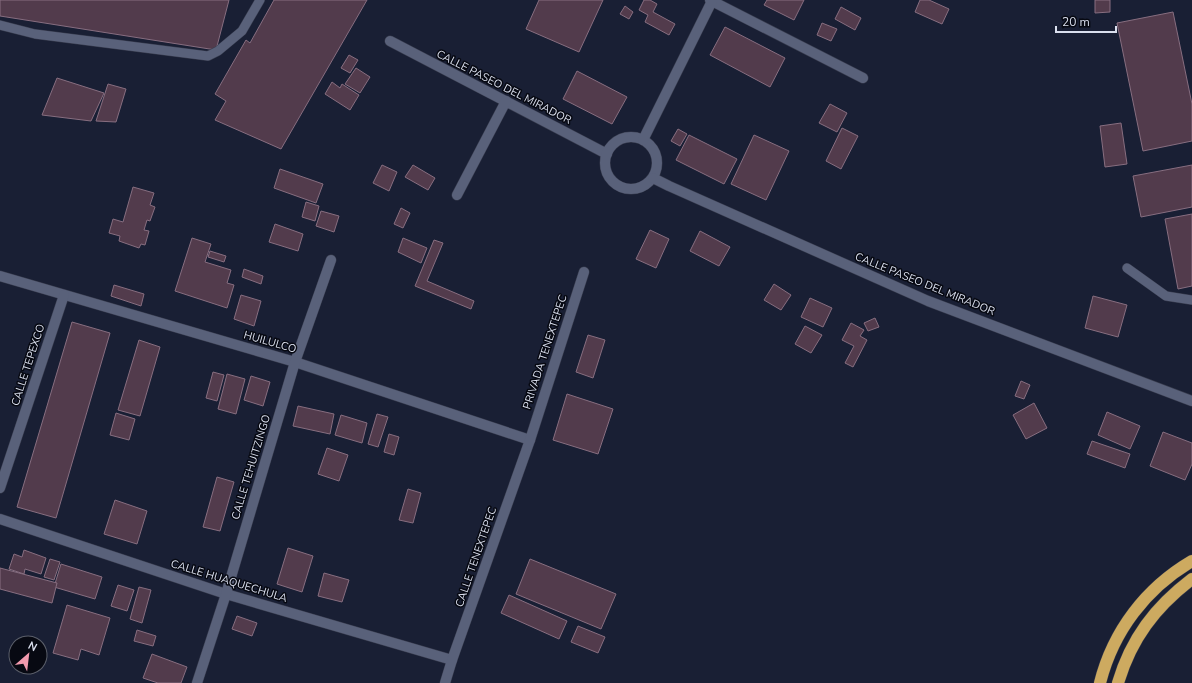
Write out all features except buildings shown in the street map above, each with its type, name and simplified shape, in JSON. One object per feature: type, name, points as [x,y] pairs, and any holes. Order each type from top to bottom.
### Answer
[{"type":"highway","points":[[1100,683],[1110,651],[1132,613],[1163,581],[1192,561]]},
{"type":"highway","points":[[1118,683],[1133,644],[1145,625],[1170,597],[1192,579]]},
{"type":"street","points":[[643,140],[711,0],[863,78]]},
{"type":"street","name":"CALLE PASEO DEL MIRADOR","points":[[390,41],[607,154]]},
{"type":"street","points":[[457,195],[506,101]]},
{"type":"street","points":[[632,137],[643,140],[651,147],[656,157],[657,168],[653,178],[645,185],[635,189],[625,188],[615,183],[608,175],[605,164],[607,154],[613,145],[622,139],[632,137]]},
{"type":"street","name":"CALLE PASEO DEL MIRADOR","points":[[653,178],[928,301],[1192,401]]},
{"type":"street","name":"CALLE TEHUITZINGO","points":[[197,683],[226,594],[295,362],[331,260]]},
{"type":"street","name":"PRIVADA TENEXTEPEC","points":[[530,440],[584,272]]},
{"type":"street","name":"HUILULCO","points":[[0,276],[295,362],[530,440]]},
{"type":"street","name":"CALLE TEPEXCO","points":[[0,488],[64,295]]},
{"type":"street","name":"CALLE TENEXTEPEC","points":[[445,683],[530,440]]},
{"type":"street","name":"CALLE HUAQUECHULA","points":[[0,519],[226,594],[452,660]]},
{"type":"lane","points":[[0,25],[35,34],[208,56],[218,51],[242,31],[260,0]]},
{"type":"lane","points":[[1127,268],[1166,296],[1192,300]]}]
